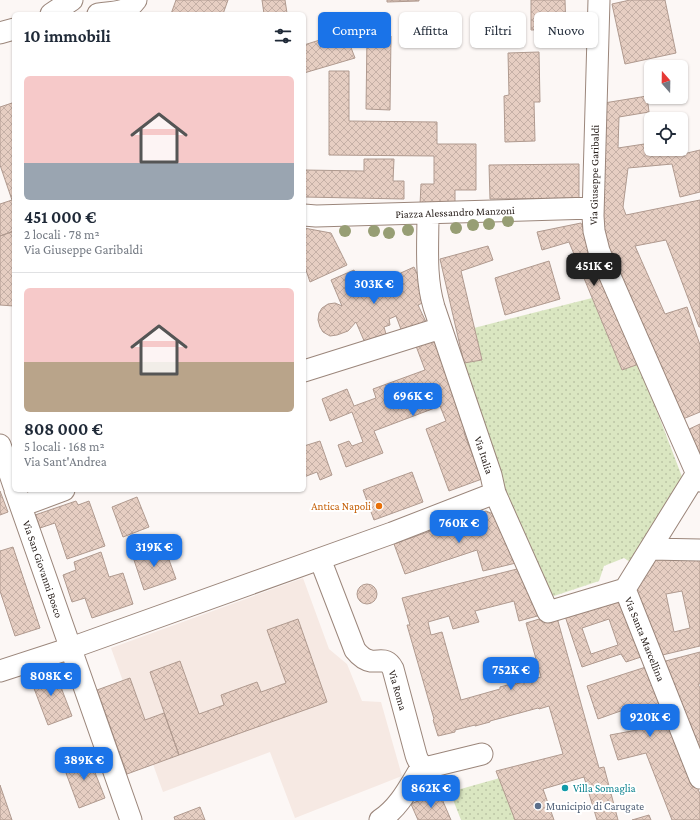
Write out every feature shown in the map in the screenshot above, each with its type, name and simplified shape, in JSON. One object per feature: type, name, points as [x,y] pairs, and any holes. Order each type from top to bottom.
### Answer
[{"type":"street","points":[[54,12],[72,0]]},
{"type":"street","points":[[88,0],[96,8],[117,10]]},
{"type":"street","name":"Via Giuseppe Garibaldi","points":[[599,0],[593,208],[594,231],[599,251],[699,475]]},
{"type":"street","points":[[0,33],[12,30]]},
{"type":"street","name":"Piazza Alessandro Manzoni","points":[[310,216],[593,208]]},
{"type":"street","name":"Via Italia","points":[[428,213],[428,279],[441,328],[491,475],[495,493],[548,612],[625,589]]},
{"type":"street","points":[[306,370],[441,328]]},
{"type":"street","points":[[0,445],[12,480]]},
{"type":"street","points":[[625,589],[650,548],[699,475]]},
{"type":"street","points":[[18,498],[52,492]]},
{"type":"street","points":[[0,671],[71,648],[320,559],[495,493]]},
{"type":"street","name":"Via San Giovanni Bosco","points":[[18,498],[131,820]]},
{"type":"street","points":[[650,548],[700,550]]},
{"type":"street","name":"Via Roma","points":[[320,559],[355,650],[367,660],[385,661],[393,669],[416,755],[422,766]]},
{"type":"street","name":"Via Santa Marcellina","points":[[625,589],[700,778]]},
{"type":"street","points":[[380,820],[388,815],[398,805],[422,766],[434,766],[482,754]]},
{"type":"shaded area","points":[[303,578],[329,649],[347,664],[362,701],[381,702],[402,776],[295,818],[270,752],[163,792],[111,648]]},
{"type":"green space","points":[[592,298],[622,370],[639,364],[684,482],[633,564],[624,558],[604,566],[599,581],[554,596],[551,594],[521,540],[464,363],[482,359],[474,328]]},
{"type":"green space","points":[[507,776],[521,820],[461,820],[450,792]]},
{"type":"building","points":[[176,0],[228,0],[224,12],[172,12]]},
{"type":"building","points":[[262,0],[285,0],[287,12],[264,12]]},
{"type":"building","points":[[387,0],[419,0],[419,1],[387,2]]},
{"type":"building","points":[[531,0],[565,0],[565,12],[534,12],[534,30],[531,30]]},
{"type":"building","points":[[630,0],[665,0],[676,53],[625,64],[612,4]]},
{"type":"building","points":[[318,41],[318,48],[351,48],[355,58],[306,72],[306,44]]},
{"type":"building","points":[[367,48],[391,48],[390,110],[366,109]]},
{"type":"building","points":[[539,52],[540,102],[534,102],[535,141],[505,142],[504,96],[509,95],[508,53]]},
{"type":"building","points":[[329,71],[349,71],[349,121],[437,122],[437,144],[476,144],[476,190],[455,190],[455,205],[420,205],[421,184],[434,184],[434,156],[329,155]]},
{"type":"building","points":[[644,96],[644,104],[648,104],[649,112],[619,117],[618,148],[644,144],[644,156],[688,156],[688,153],[700,150],[700,192],[680,197],[672,164],[628,168],[623,207],[626,215],[700,200],[700,327],[666,240],[635,246],[665,314],[687,307],[700,345],[700,412],[678,421],[601,246],[598,104]]},
{"type":"building","points":[[12,103],[12,200],[0,165],[0,107]]},
{"type":"building","points":[[364,159],[394,159],[393,181],[404,181],[404,199],[306,197],[306,170],[364,171]]},
{"type":"building","points":[[579,164],[579,198],[490,199],[489,165]]},
{"type":"building","points":[[12,200],[12,232],[0,236],[0,204]]},
{"type":"building","points":[[581,223],[639,364],[622,370],[569,242],[542,250],[537,232]]},
{"type":"building","points":[[306,228],[331,233],[347,265],[310,282],[306,270]]},
{"type":"building","points":[[12,232],[12,306],[0,305],[0,236]]},
{"type":"building","points":[[488,246],[493,260],[461,271],[482,360],[464,363],[440,259]]},
{"type":"building","points":[[549,261],[560,299],[505,315],[495,278]]},
{"type":"building","points":[[414,267],[429,300],[418,305],[426,322],[402,332],[396,316],[389,319],[390,325],[384,327],[386,334],[365,343],[356,322],[348,331],[337,335],[330,336],[323,332],[318,320],[319,313],[322,308],[328,304],[335,303],[342,306],[331,280],[354,270],[363,290]]},
{"type":"building","points":[[436,338],[471,430],[464,433],[482,479],[449,491],[426,429],[446,421],[440,406],[374,431],[383,453],[346,467],[338,445],[349,441],[352,446],[363,442],[352,412],[330,421],[322,399],[347,389],[354,406],[376,398],[373,389],[425,370],[416,346]]},
{"type":"building","points":[[700,424],[700,458],[685,431]]},
{"type":"building","points":[[320,441],[332,475],[320,480],[317,472],[306,476],[306,445]]},
{"type":"building","points":[[412,472],[423,502],[374,520],[363,490]]},
{"type":"building","points":[[0,491],[8,512],[0,515]]},
{"type":"building","points":[[137,497],[149,527],[123,537],[112,507]]},
{"type":"building","points":[[76,501],[78,505],[89,501],[105,546],[67,559],[55,523],[40,528],[35,515]]},
{"type":"building","points":[[486,511],[500,517],[516,563],[483,571],[477,550],[405,574],[394,544]]},
{"type":"building","points":[[164,546],[176,579],[144,590],[133,557]]},
{"type":"building","points":[[13,547],[40,628],[15,636],[0,591],[0,551]]},
{"type":"building","points":[[101,552],[109,577],[123,573],[133,604],[92,618],[85,598],[72,602],[63,575],[76,570],[74,562]]},
{"type":"building","points":[[650,557],[700,557],[700,646],[654,657],[631,598]],"holes":[[[682,591],[690,628],[674,632],[666,594]]]},
{"type":"building","points":[[525,567],[541,615],[519,621],[514,601],[475,611],[479,622],[453,629],[449,616],[428,622],[431,635],[442,632],[461,700],[500,689],[500,687],[541,677],[526,623],[556,614],[599,768],[604,767],[618,820],[597,820],[584,777],[543,789],[554,820],[515,820],[496,771],[563,754],[549,706],[455,730],[455,732],[438,736],[407,625],[410,625],[402,598]]},
{"type":"building","points":[[367,584],[374,587],[377,594],[374,601],[367,604],[360,601],[357,594],[360,587]]},
{"type":"building","points":[[621,595],[641,657],[626,662],[621,654],[582,667],[564,613]],"holes":[[[609,619],[618,645],[591,654],[582,628]]]},
{"type":"building","points":[[298,619],[327,702],[179,755],[150,672],[180,661],[199,714],[224,705],[221,695],[257,682],[261,692],[286,683],[267,630]]},
{"type":"building","points":[[700,652],[700,684],[698,684],[700,688],[700,770],[658,663]]},
{"type":"building","points":[[649,666],[700,794],[700,820],[672,820],[646,753],[618,760],[610,735],[637,730],[629,708],[598,719],[587,686]]},
{"type":"building","points":[[54,669],[72,716],[48,725],[30,678]]},
{"type":"building","points":[[130,678],[145,720],[164,713],[179,755],[127,774],[97,690]]},
{"type":"building","points":[[82,750],[89,767],[92,765],[105,798],[79,808],[66,773],[75,770],[69,754]]},
{"type":"building","points":[[0,785],[12,820],[0,820]]},
{"type":"building","points":[[439,792],[451,820],[418,820],[411,804]]},
{"type":"building","points":[[200,807],[205,820],[175,820],[174,817]]},
{"type":"building","points":[[649,815],[651,820],[632,820]]},
{"type":"place","name":"Antica Napoli","points":[[379,506]]},
{"type":"place","name":"Villa Somaglia","points":[[565,788]]},
{"type":"place","name":"Municipio di Carugate","points":[[538,806]]}]
